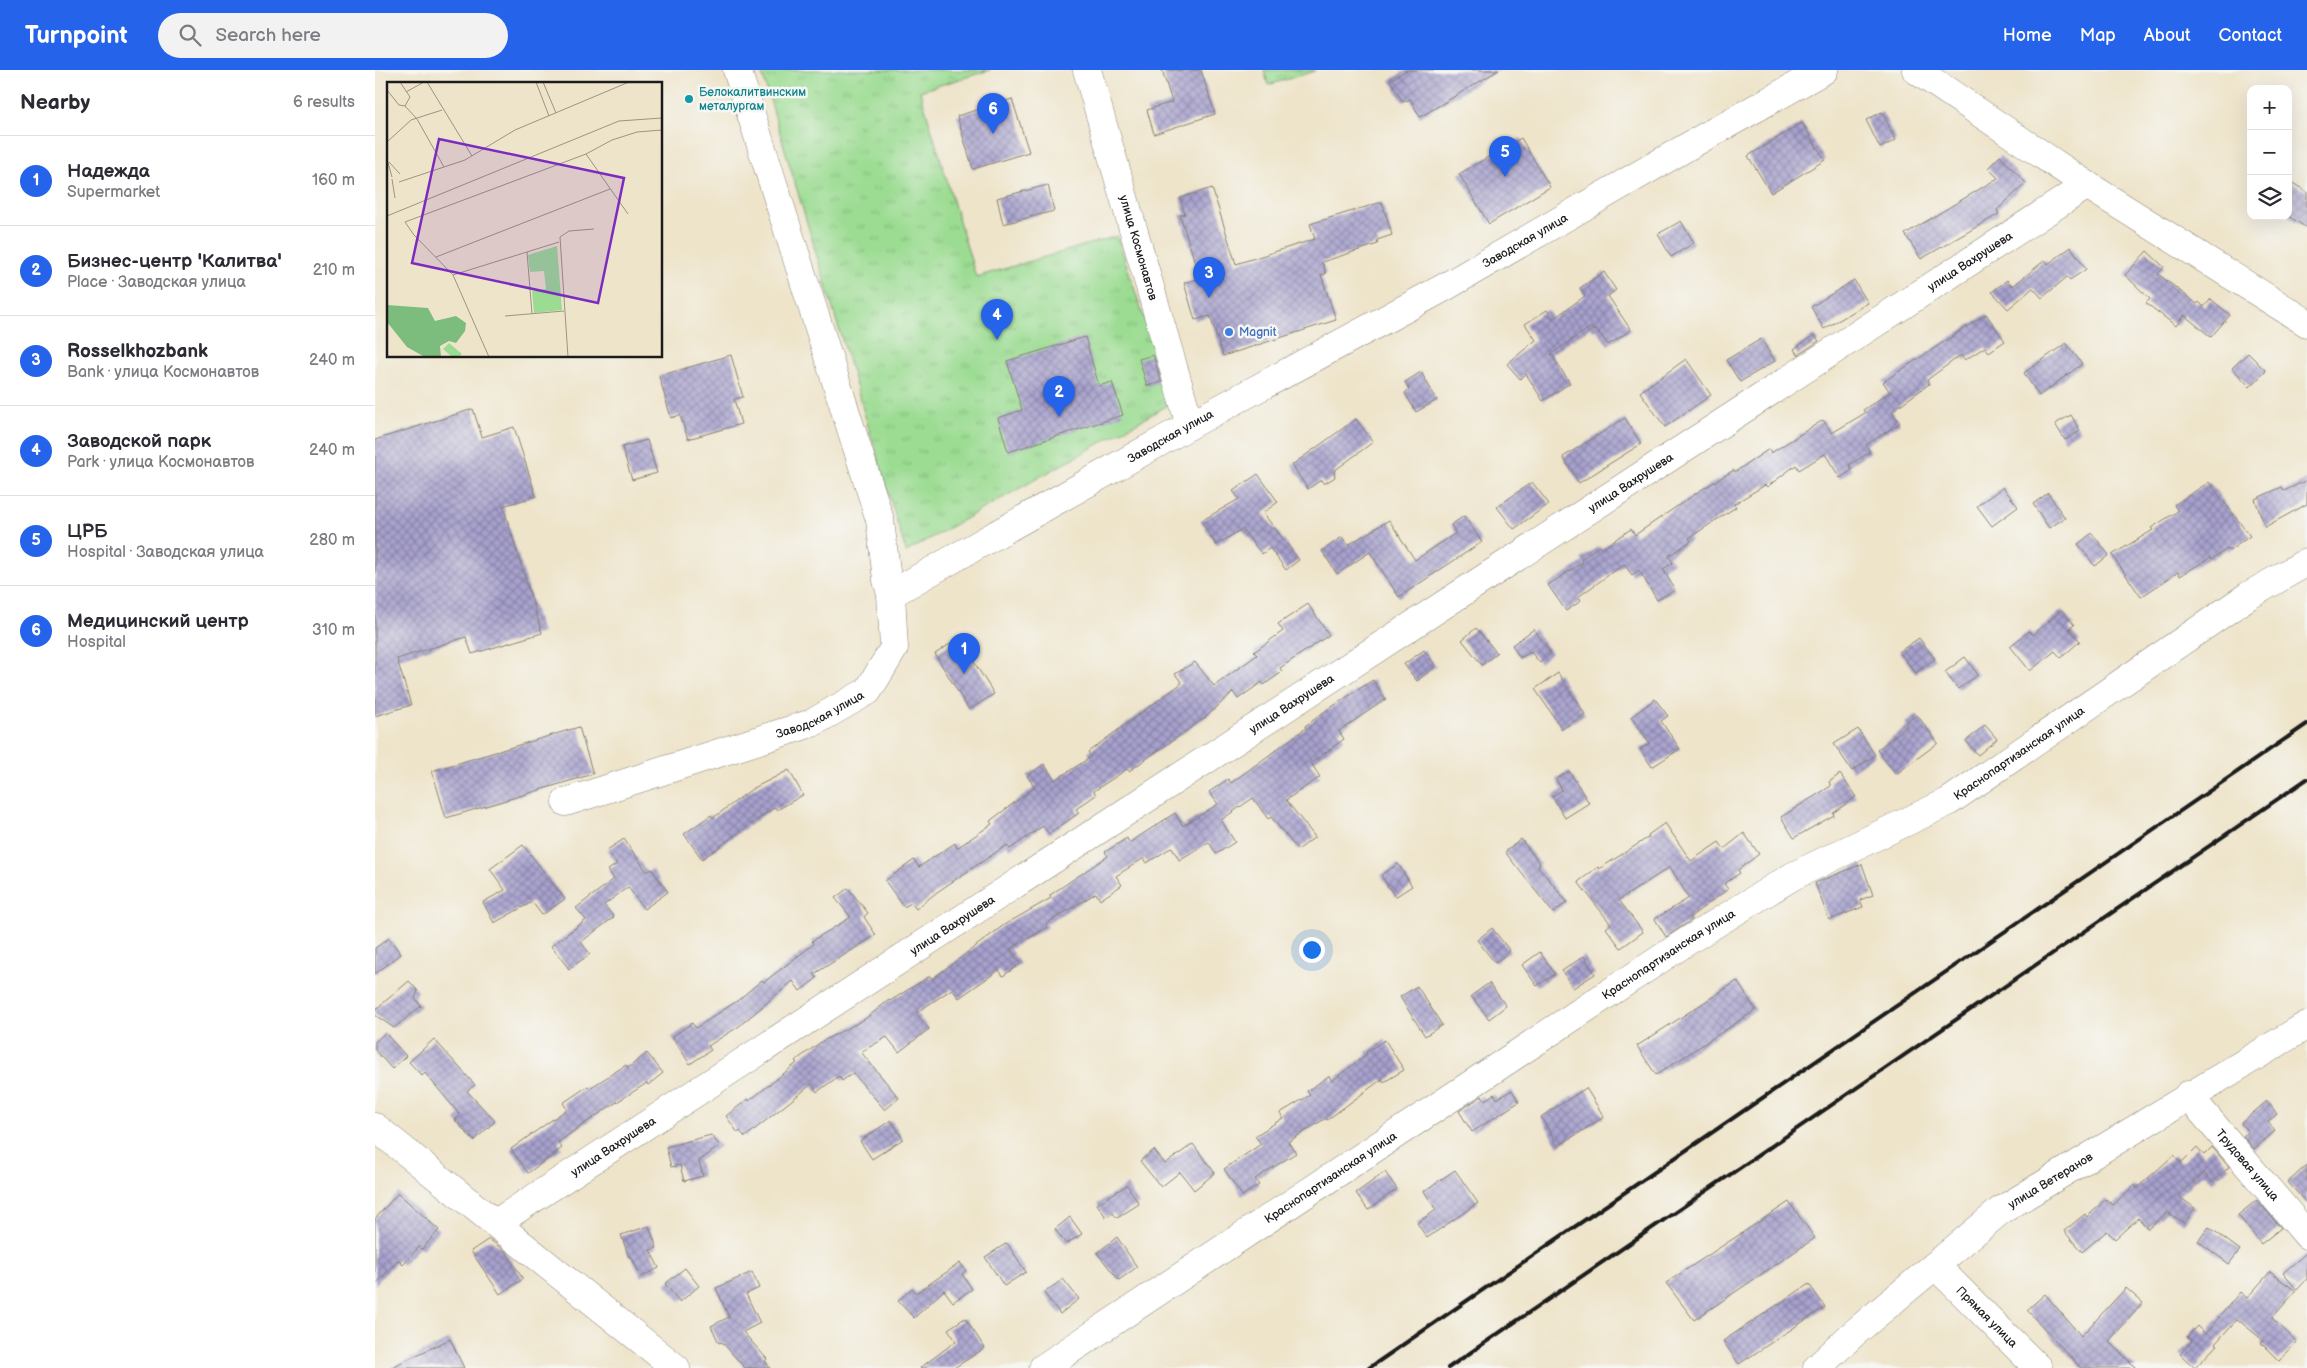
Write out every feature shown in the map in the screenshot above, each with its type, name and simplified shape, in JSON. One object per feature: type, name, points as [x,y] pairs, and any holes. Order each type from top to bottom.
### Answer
[{"type":"street","points":[[737,70],[880,520],[887,580],[891,594]]},
{"type":"street","name":"улица Космонавтов","points":[[1087,70],[1190,425]]},
{"type":"street","name":"Заводская улица","points":[[566,802],[812,722],[868,691],[894,648],[891,594],[1190,425],[1445,287],[1824,70]]},
{"type":"street","points":[[1916,70],[2087,185],[2307,323]]},
{"type":"street","name":"улица Вахрушева","points":[[496,1223],[2087,185]]},
{"type":"street","name":"Краснопартизанская улица","points":[[1043,1368],[1689,940],[1793,876],[1948,802],[2248,596],[2307,562]]},
{"type":"street","name":"улица Ветеранов","points":[[1817,1368],[1853,1334],[2001,1210],[2188,1095],[2307,1025]]},
{"type":"street","name":"Трудовая улица","points":[[2188,1095],[2307,1235]]},
{"type":"street","points":[[375,1127],[676,1368]]},
{"type":"street","name":"Прямая улица","points":[[1936,1266],[2038,1368]]},
{"type":"green space","points":[[761,70],[990,70],[920,91],[976,277],[1117,236],[1172,403],[906,552]]},
{"type":"green space","points":[[1264,70],[1314,70],[1315,71],[1268,85]]},
{"type":"building","points":[[1162,70],[1201,70],[1215,114],[1154,134],[1147,110],[1172,102]]},
{"type":"building","points":[[1407,70],[1499,70],[1420,117],[1410,99],[1403,102],[1390,80]]},
{"type":"building","points":[[1012,99],[1029,152],[973,169],[957,116]]},
{"type":"building","points":[[1882,112],[1896,140],[1880,148],[1866,120]]},
{"type":"building","points":[[1802,123],[1825,160],[1771,193],[1748,156]]},
{"type":"building","points":[[1521,138],[1550,187],[1489,224],[1459,174]]},
{"type":"building","points":[[2000,156],[2026,183],[1997,210],[1999,214],[1921,259],[1905,234],[1998,178],[1988,168]]},
{"type":"building","points":[[2292,183],[2307,192],[2307,228],[2292,219]]},
{"type":"building","points":[[1048,185],[1054,211],[1003,224],[997,198]]},
{"type":"building","points":[[1212,188],[1236,264],[1315,239],[1310,224],[1382,202],[1392,235],[1377,240],[1378,244],[1322,262],[1326,274],[1321,275],[1336,320],[1223,356],[1210,316],[1195,320],[1184,283],[1200,278],[1180,215],[1185,214],[1180,198]]},
{"type":"building","points":[[1681,221],[1694,243],[1671,257],[1658,234]]},
{"type":"building","points":[[2071,247],[2086,269],[2070,280],[2067,277],[2042,298],[2033,288],[2008,309],[1992,292],[2007,280],[2013,286],[2045,260],[2048,264]]},
{"type":"building","points":[[2147,251],[2164,267],[2158,274],[2197,304],[2199,302],[2204,307],[2211,299],[2230,315],[2211,337],[2184,315],[2176,326],[2146,303],[2150,299],[2125,275]]},
{"type":"building","points":[[1604,272],[1616,290],[1608,296],[1631,330],[1608,345],[1596,329],[1593,331],[1591,327],[1551,354],[1570,383],[1543,401],[1526,374],[1520,379],[1507,364],[1536,340],[1525,324],[1547,310],[1553,319],[1585,296],[1580,288]]},
{"type":"building","points":[[1854,280],[1868,303],[1824,329],[1811,307]]},
{"type":"building","points":[[1986,314],[2005,341],[1989,352],[1985,347],[1965,360],[1961,355],[1927,380],[1929,384],[1892,411],[1900,423],[1866,445],[1870,452],[1849,465],[1852,470],[1840,478],[1825,454],[1799,470],[1796,465],[1767,487],[1765,485],[1734,504],[1736,507],[1689,538],[1691,541],[1669,556],[1673,563],[1663,569],[1675,590],[1657,600],[1639,570],[1632,575],[1624,564],[1578,597],[1581,601],[1566,611],[1548,585],[1583,562],[1581,559],[1599,546],[1601,549],[1631,529],[1635,535],[1701,490],[1734,470],[1735,472],[1769,449],[1771,453],[1823,420],[1832,433],[1865,413],[1863,410],[1890,392],[1883,382]]},
{"type":"building","points":[[1814,335],[1819,341],[1798,355],[1794,349]]},
{"type":"building","points":[[1085,337],[1099,386],[1112,382],[1123,415],[1008,452],[998,418],[1022,410],[1007,361]]},
{"type":"building","points":[[1761,339],[1775,361],[1740,382],[1726,360]]},
{"type":"building","points":[[2066,343],[2082,364],[2039,396],[2024,373]]},
{"type":"building","points":[[2248,353],[2266,371],[2250,387],[2232,368]]},
{"type":"building","points":[[731,355],[743,397],[734,399],[741,424],[688,439],[680,415],[671,418],[659,376]]},
{"type":"building","points":[[1153,355],[1161,382],[1147,386],[1139,359]]},
{"type":"building","points":[[1686,359],[1711,395],[1665,427],[1640,392]]},
{"type":"building","points":[[1421,372],[1437,400],[1416,412],[1405,393],[1409,389],[1405,382]]},
{"type":"building","points":[[473,409],[482,437],[514,427],[536,496],[503,506],[542,633],[472,654],[466,637],[397,659],[411,705],[375,716],[375,440]]},
{"type":"building","points":[[2071,415],[2080,431],[2065,440],[2055,424]]},
{"type":"building","points":[[1625,418],[1641,444],[1579,483],[1563,457]]},
{"type":"building","points":[[1356,419],[1373,442],[1334,471],[1335,477],[1324,484],[1321,480],[1308,489],[1292,465]]},
{"type":"building","points":[[647,440],[657,473],[632,480],[622,447]]},
{"type":"building","points":[[1258,474],[1278,502],[1263,513],[1299,560],[1286,570],[1270,548],[1262,554],[1242,529],[1216,545],[1201,521],[1239,499],[1233,491]]},
{"type":"building","points":[[2307,480],[2307,504],[2265,527],[2255,499],[2282,487],[2284,491]]},
{"type":"building","points":[[1532,482],[1549,504],[1514,529],[1497,507]]},
{"type":"building","points":[[2209,482],[2250,536],[2229,551],[2227,549],[2212,559],[2211,557],[2180,576],[2178,572],[2141,597],[2112,555],[2153,530],[2151,528],[2178,511],[2174,505]]},
{"type":"building","points":[[2003,487],[2018,507],[1992,526],[1977,506]]},
{"type":"building","points":[[2048,493],[2065,518],[2049,528],[2033,504]]},
{"type":"building","points":[[1464,516],[1482,542],[1399,597],[1370,552],[1337,574],[1322,551],[1342,537],[1348,545],[1389,520],[1415,560],[1456,533],[1451,525]]},
{"type":"building","points":[[2092,533],[2109,555],[2095,566],[2078,544]]},
{"type":"building","points":[[1308,604],[1329,635],[1280,668],[1282,672],[1264,685],[1262,682],[1238,699],[1233,692],[1206,717],[1129,771],[1127,769],[1094,791],[1096,795],[1076,809],[1079,813],[1049,834],[1043,826],[1010,849],[1007,845],[937,892],[916,909],[911,903],[904,907],[885,881],[914,860],[919,867],[955,843],[957,848],[992,824],[990,821],[1035,787],[1027,776],[1044,764],[1055,780],[1091,757],[1088,752],[1182,683],[1175,674],[1195,662],[1214,686],[1257,655],[1254,652],[1283,631],[1278,624]]},
{"type":"building","points":[[2062,610],[2074,625],[2069,629],[2080,641],[2061,658],[2055,651],[2030,671],[2010,646],[2029,631],[2033,635]]},
{"type":"building","points":[[1476,628],[1497,653],[1482,665],[1462,640]]},
{"type":"building","points":[[1534,629],[1551,653],[1540,663],[1531,652],[1520,658],[1512,645]]},
{"type":"building","points":[[959,638],[994,694],[969,710],[935,654]]},
{"type":"building","points":[[1919,638],[1935,659],[1916,673],[1899,652]]},
{"type":"building","points":[[1424,650],[1436,666],[1417,681],[1404,664]]},
{"type":"building","points":[[1965,657],[1978,675],[1958,689],[1945,672]]},
{"type":"building","points":[[1558,673],[1585,714],[1562,729],[1535,689]]},
{"type":"building","points":[[1373,680],[1386,699],[1339,731],[1344,739],[1311,763],[1320,777],[1286,800],[1315,837],[1298,850],[1271,817],[1268,819],[1253,798],[1221,820],[1235,842],[1216,854],[1209,842],[1179,860],[1172,847],[1147,863],[1144,858],[1116,876],[1122,885],[1100,900],[1096,893],[1046,924],[1048,927],[1010,949],[1020,964],[1003,976],[999,970],[959,998],[952,989],[916,1013],[929,1029],[899,1052],[887,1037],[861,1052],[899,1098],[885,1110],[853,1073],[842,1081],[839,1076],[817,1092],[812,1084],[745,1137],[740,1131],[738,1133],[726,1116],[748,1099],[749,1101],[797,1063],[795,1061],[821,1042],[865,1019],[889,1000],[930,976],[932,979],[1004,925],[1051,898],[1050,895],[1108,856],[1105,852],[1127,838],[1129,843],[1175,813],[1183,826],[1218,804],[1209,792],[1228,779],[1231,783],[1306,728],[1305,726],[1324,712]]},
{"type":"building","points":[[1655,699],[1668,716],[1661,721],[1680,749],[1652,767],[1640,749],[1650,743],[1631,717]]},
{"type":"building","points":[[1917,715],[1938,743],[1896,774],[1877,750],[1907,726],[1905,723]]},
{"type":"building","points":[[1985,725],[1997,739],[1978,755],[1966,741]]},
{"type":"building","points":[[579,727],[593,774],[446,818],[432,771]]},
{"type":"building","points":[[1858,729],[1875,755],[1852,771],[1834,744]]},
{"type":"building","points":[[789,770],[803,795],[777,810],[775,807],[702,859],[684,834],[711,815],[713,818],[752,789]]},
{"type":"building","points":[[1569,771],[1589,803],[1565,818],[1552,796],[1562,790],[1556,779]]},
{"type":"building","points":[[1840,774],[1856,797],[1833,813],[1834,815],[1794,838],[1781,817],[1831,786],[1829,782]]},
{"type":"building","points":[[1665,823],[1691,861],[1719,842],[1724,849],[1744,833],[1759,854],[1738,870],[1740,873],[1724,884],[1728,889],[1690,917],[1692,920],[1666,937],[1655,919],[1689,898],[1670,867],[1619,900],[1643,932],[1621,948],[1606,928],[1611,924],[1578,882],[1598,867],[1599,869],[1649,837],[1648,835]]},
{"type":"building","points":[[624,839],[647,872],[652,869],[668,892],[644,909],[628,887],[604,905],[614,917],[581,942],[590,954],[569,969],[551,946],[586,920],[576,908],[614,879],[608,870],[617,864],[607,850]]},
{"type":"building","points":[[1521,839],[1540,864],[1538,866],[1567,902],[1553,913],[1505,852]]},
{"type":"building","points":[[523,845],[565,899],[542,915],[532,902],[494,923],[483,902],[505,890],[490,869]]},
{"type":"building","points":[[1398,864],[1412,886],[1395,897],[1381,875]]},
{"type":"building","points":[[1862,864],[1873,895],[1860,900],[1863,907],[1829,920],[1815,883]]},
{"type":"building","points":[[848,888],[868,913],[864,917],[876,935],[814,974],[817,978],[800,991],[793,981],[738,1027],[708,1046],[711,1050],[690,1064],[672,1037],[692,1023],[696,1028],[737,1001],[762,980],[764,982],[814,944],[812,941],[851,917],[835,898]]},
{"type":"building","points":[[1492,928],[1510,951],[1495,963],[1477,940]]},
{"type":"building","points":[[389,938],[401,954],[375,974],[375,948]]},
{"type":"building","points":[[1540,952],[1555,974],[1537,986],[1522,965]]},
{"type":"building","points":[[1584,956],[1595,974],[1573,988],[1562,971]]},
{"type":"building","points":[[409,981],[418,991],[415,998],[421,1006],[394,1028],[375,1015],[375,1010]]},
{"type":"building","points":[[1737,981],[1756,1010],[1656,1075],[1637,1046]]},
{"type":"building","points":[[1489,983],[1506,1006],[1489,1019],[1471,996]]},
{"type":"building","points":[[1417,986],[1442,1025],[1425,1036],[1400,997]]},
{"type":"building","points":[[385,1033],[406,1056],[392,1069],[375,1050],[375,1042]]},
{"type":"building","points":[[434,1039],[475,1085],[467,1091],[495,1121],[474,1141],[455,1120],[460,1115],[425,1073],[422,1076],[409,1062]]},
{"type":"building","points":[[1385,1040],[1404,1070],[1384,1082],[1382,1079],[1327,1120],[1326,1118],[1288,1142],[1296,1153],[1255,1179],[1259,1185],[1242,1196],[1224,1169],[1261,1144],[1255,1136],[1283,1118],[1280,1113],[1310,1095],[1307,1091],[1329,1076],[1332,1081],[1367,1054],[1366,1052]]},
{"type":"building","points":[[647,1053],[663,1073],[648,1085],[647,1083],[609,1107],[558,1142],[562,1148],[528,1173],[511,1149],[567,1109],[563,1103],[588,1086],[590,1088],[626,1065],[628,1068]]},
{"type":"building","points":[[1586,1088],[1604,1117],[1558,1146],[1541,1117]]},
{"type":"building","points":[[1512,1090],[1519,1102],[1472,1132],[1459,1111],[1482,1096],[1485,1100],[1494,1094],[1497,1099]]},
{"type":"building","points":[[2267,1101],[2277,1114],[2268,1122],[2275,1131],[2254,1149],[2243,1136],[2248,1132],[2241,1123]]},
{"type":"building","points":[[891,1120],[903,1139],[872,1159],[860,1141]]},
{"type":"building","points":[[711,1135],[720,1146],[699,1161],[703,1176],[684,1181],[680,1165],[671,1167],[666,1147]]},
{"type":"building","points":[[1193,1144],[1215,1173],[1194,1190],[1180,1172],[1161,1187],[1140,1161],[1154,1150],[1165,1164]]},
{"type":"building","points":[[2197,1147],[2204,1155],[2212,1147],[2229,1167],[2213,1182],[2204,1173],[2178,1196],[2195,1208],[2184,1223],[2167,1212],[2148,1229],[2138,1218],[2115,1239],[2107,1231],[2082,1252],[2064,1231],[2085,1214],[2087,1217],[2106,1199],[2113,1205],[2134,1185],[2137,1188],[2174,1155],[2181,1163]]},
{"type":"building","points":[[2307,1165],[2307,1204],[2288,1182]]},
{"type":"building","points":[[1455,1170],[1478,1203],[1427,1238],[1417,1223],[1436,1210],[1424,1191]]},
{"type":"building","points":[[1385,1172],[1397,1189],[1368,1210],[1356,1193]]},
{"type":"building","points":[[1127,1185],[1139,1204],[1117,1218],[1113,1213],[1106,1217],[1097,1204]]},
{"type":"building","points":[[398,1193],[439,1230],[422,1249],[419,1247],[403,1265],[398,1260],[375,1285],[375,1219]]},
{"type":"building","points":[[2257,1200],[2281,1228],[2261,1244],[2238,1215]]},
{"type":"building","points":[[1789,1202],[1815,1238],[1694,1320],[1666,1283]]},
{"type":"building","points":[[1070,1217],[1082,1234],[1066,1244],[1055,1229]]},
{"type":"building","points":[[649,1226],[657,1248],[650,1250],[659,1268],[641,1277],[631,1256],[629,1257],[621,1235]]},
{"type":"building","points":[[2209,1227],[2240,1250],[2229,1264],[2198,1241]]},
{"type":"building","points":[[1117,1237],[1137,1267],[1119,1280],[1097,1253]]},
{"type":"building","points":[[489,1239],[505,1251],[523,1279],[500,1294],[471,1251]]},
{"type":"building","points":[[1007,1243],[1026,1272],[1004,1286],[985,1257]]},
{"type":"building","points":[[2307,1252],[2307,1279],[2297,1290],[2283,1273]]},
{"type":"building","points":[[960,1263],[966,1270],[962,1274],[972,1289],[953,1302],[944,1290],[914,1318],[898,1301],[912,1288],[916,1293]]},
{"type":"building","points":[[685,1268],[699,1286],[680,1302],[665,1284]]},
{"type":"building","points":[[752,1272],[759,1288],[746,1294],[760,1323],[743,1332],[767,1359],[765,1361],[770,1368],[745,1368],[722,1342],[719,1343],[711,1326],[729,1317],[716,1288]]},
{"type":"building","points":[[2270,1272],[2296,1291],[2272,1318],[2297,1342],[2279,1361],[2261,1343],[2264,1341],[2237,1319],[2215,1344],[2217,1345],[2195,1368],[2180,1354],[2192,1341],[2187,1337],[2197,1326],[2205,1334],[2240,1292],[2247,1298]]},
{"type":"building","points":[[1063,1279],[1079,1299],[1060,1314],[1044,1293]]},
{"type":"building","points":[[1809,1284],[1825,1307],[1739,1364],[1723,1341]]},
{"type":"building","points":[[2126,1288],[2143,1303],[2109,1341],[2136,1368],[2081,1368],[2027,1310],[2045,1294],[2081,1336]]},
{"type":"building","points":[[965,1318],[985,1348],[954,1368],[920,1368],[956,1341],[948,1329]]},
{"type":"building","points":[[450,1339],[464,1368],[390,1368]]},
{"type":"railway","points":[[1369,1368],[2307,724]]},
{"type":"railway","points":[[1448,1368],[2307,779]]},
{"type":"place","name":"Белокалитвинским металургам","points":[[689,99]]},
{"type":"place","name":"Медицинский центр","points":[[993,134]]},
{"type":"place","name":"ЦРБ","points":[[1505,177]]},
{"type":"place","name":"Rosselkhozbank","points":[[1209,298]]},
{"type":"place","name":"Magnit","points":[[1229,332]]},
{"type":"place","name":"Заводской парк","points":[[997,340]]},
{"type":"place","name":"Бизнес-центр 'Калитва'","points":[[1059,417]]},
{"type":"place","name":"Надежда","points":[[964,674]]}]
